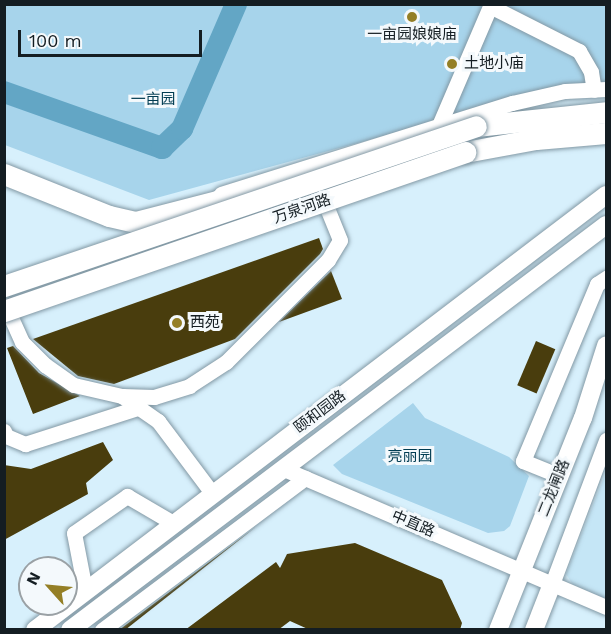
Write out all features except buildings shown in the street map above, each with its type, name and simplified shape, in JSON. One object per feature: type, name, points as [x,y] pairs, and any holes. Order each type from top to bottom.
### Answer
[{"type":"highway","name":"万泉河路","points":[[4,286],[476,126],[606,112]]},
{"type":"highway","name":"万泉河路","points":[[4,311],[465,152],[536,139],[606,133]]},
{"type":"highway","points":[[4,174],[109,216],[136,222],[217,201],[240,205]]},
{"type":"main road","name":"颐和园路","points":[[35,630],[606,195]]},
{"type":"main road","name":"颐和园路","points":[[70,630],[606,225]]},
{"type":"main road","name":"二龙闸路","points":[[498,630],[560,476],[606,346]]},
{"type":"main road","name":"二龙闸路","points":[[534,630],[552,584]]},
{"type":"street","points":[[222,194],[440,123],[564,92],[600,89],[579,51],[491,5],[440,123]]},
{"type":"street","points":[[4,302],[22,342],[45,365],[74,385],[122,396],[154,397],[189,386],[226,362],[328,260],[340,240],[310,165]]},
{"type":"street","points":[[560,476],[523,461],[597,284],[606,278]]},
{"type":"street","points":[[122,396],[158,421],[212,493]]},
{"type":"street","points":[[4,431],[6,436],[25,444],[140,407]]},
{"type":"street","name":"二龙闸路","points":[[552,584],[606,440]]},
{"type":"street","name":"中直路","points":[[284,469],[552,584]]},
{"type":"street","points":[[102,630],[305,478]]},
{"type":"street","points":[[85,590],[74,533],[127,496],[173,523]]},
{"type":"street","points":[[552,584],[606,607]]},
{"type":"shaded area","points":[[606,472],[606,599],[573,585],[566,574]]},
{"type":"green space","name":"一亩园","points":[[4,5],[606,5],[606,84],[570,85],[149,200],[5,145]]},
{"type":"green space","name":"亮丽园","points":[[413,403],[425,418],[509,457],[529,476],[510,526],[504,531],[488,533],[342,474],[333,465]]},
{"type":"waterway","points":[[4,92],[162,148],[182,129],[236,4]]},
{"type":"place","name":"一亩园娘娘庙","points":[[412,17]]},
{"type":"place","name":"土地小庙","points":[[452,64]]},
{"type":"place","name":"西苑","points":[[177,323]]}]
